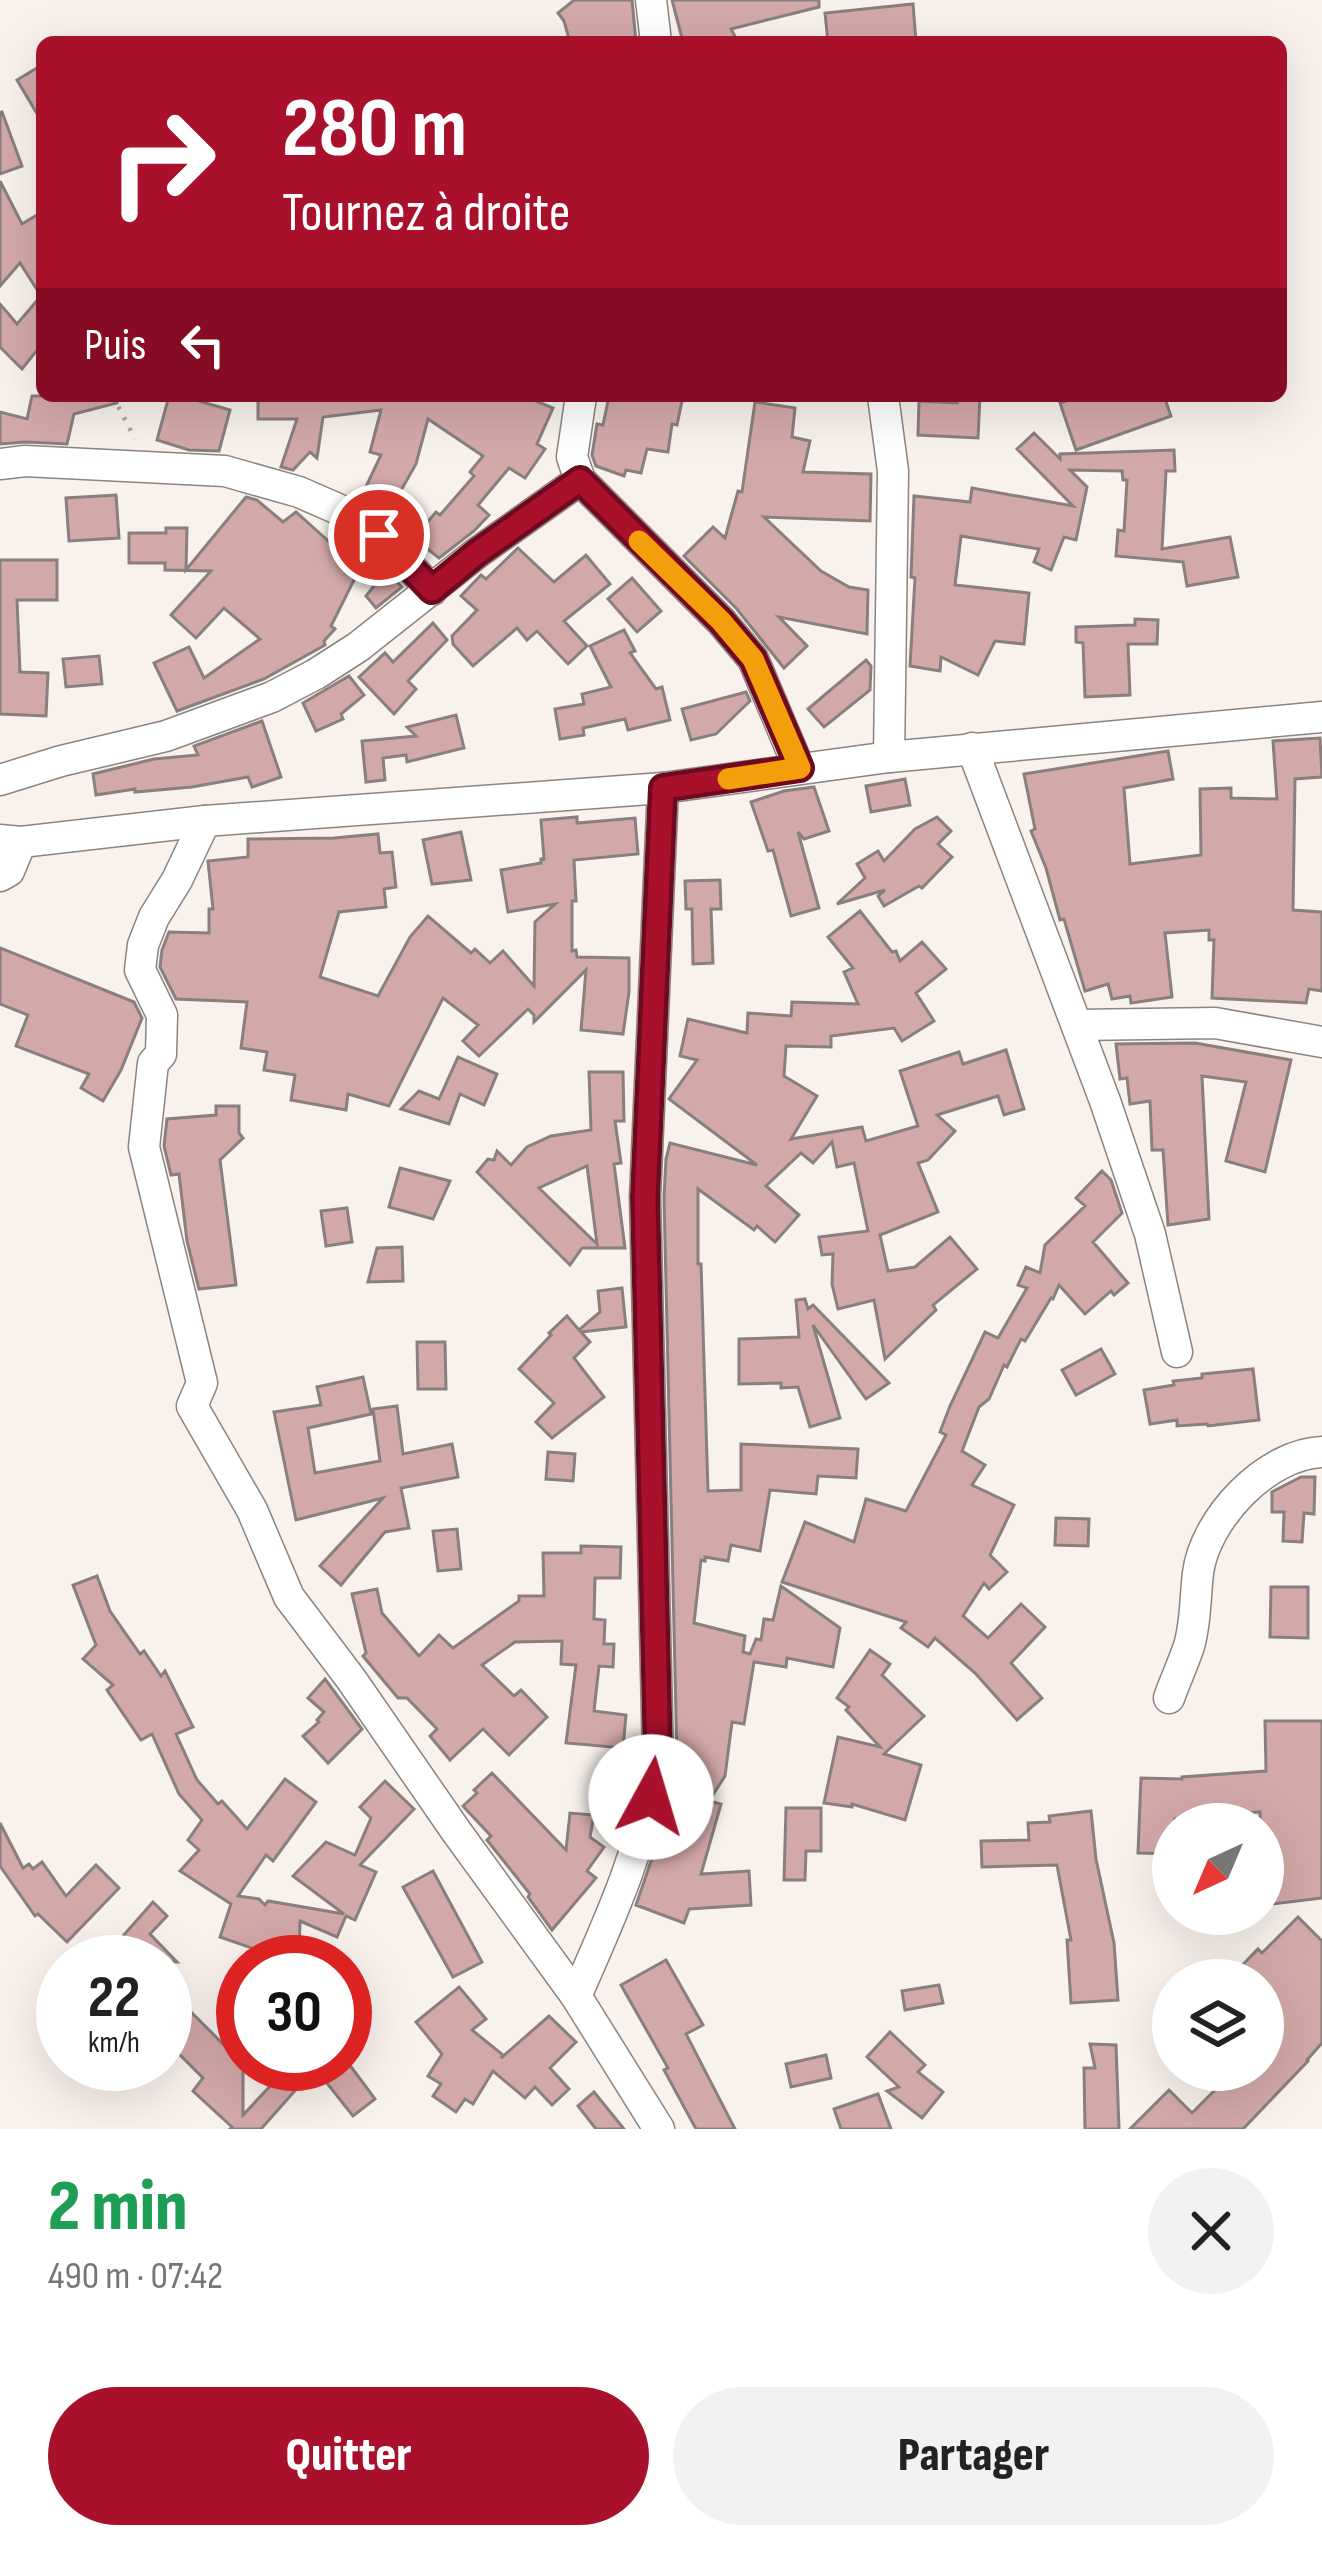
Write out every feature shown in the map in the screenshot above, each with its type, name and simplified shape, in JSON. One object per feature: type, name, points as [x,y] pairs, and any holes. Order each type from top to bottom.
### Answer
[{"type":"street","points":[[651,0],[655,36]]},
{"type":"street","points":[[580,402],[572,457],[580,480],[753,659],[800,768]]},
{"type":"street","points":[[884,402],[893,471],[889,757]]},
{"type":"street","points":[[0,464],[154,465],[225,471],[299,491],[347,513],[379,535],[432,590]]},
{"type":"street","points":[[0,780],[166,736],[272,697],[358,647],[580,480]]},
{"type":"street","points":[[0,876],[9,871],[10,841],[205,821],[663,788],[972,748],[1322,717]]},
{"type":"street","points":[[972,748],[1150,1234],[1177,1352]]},
{"type":"street","points":[[576,1996],[623,1892],[658,1758],[645,1197],[663,788]]},
{"type":"street","points":[[205,821],[154,917],[140,970],[162,1015],[161,1054],[153,1064],[144,1147],[202,1383],[192,1406],[252,1510],[290,1597],[576,1996],[659,2129]]},
{"type":"street","points":[[1077,1025],[1215,1023],[1322,1042]]},
{"type":"street","points":[[1169,1698],[1196,1614],[1202,1556],[1226,1510],[1273,1467],[1322,1452]]},
{"type":"path","points":[[115,402],[154,465]]},
{"type":"building","points":[[574,0],[632,0],[635,36],[568,36],[558,13]]},
{"type":"building","points":[[672,0],[819,0],[819,7],[731,29],[735,36],[681,36]]},
{"type":"building","points":[[913,4],[916,36],[827,36],[825,13]]},
{"type":"building","points":[[36,69],[36,112],[17,80]]},
{"type":"building","points":[[0,113],[22,166],[0,174]]},
{"type":"building","points":[[0,181],[22,224],[36,216],[36,288],[20,263],[0,286]]},
{"type":"building","points":[[36,302],[36,352],[22,369],[0,347],[0,304],[17,324]]},
{"type":"building","points":[[32,396],[36,402],[117,402],[74,414],[67,444],[0,444],[0,412],[27,419]]},
{"type":"building","points":[[167,402],[203,402],[230,410],[219,451],[189,450],[157,440]]},
{"type":"building","points":[[258,402],[538,402],[553,408],[537,444],[545,449],[525,478],[509,468],[478,505],[489,515],[439,558],[414,538],[474,476],[470,472],[483,456],[428,419],[416,464],[387,515],[362,495],[381,455],[370,452],[381,410],[323,417],[317,458],[310,452],[293,470],[281,467],[297,419],[258,419]]},
{"type":"building","points":[[608,402],[682,402],[668,452],[647,449],[641,473],[626,470],[624,476],[596,466],[592,455],[597,424],[603,425]]},
{"type":"building","points":[[755,402],[795,408],[792,437],[810,441],[803,472],[871,474],[870,521],[764,517],[821,571],[849,587],[868,590],[867,634],[779,617],[807,646],[784,668],[736,608],[684,556],[713,527],[725,538],[738,491],[742,492]]},
{"type":"building","points":[[919,402],[980,402],[978,438],[918,435]]},
{"type":"building","points":[[1166,402],[1171,416],[1076,450],[1060,403]]},
{"type":"building","points":[[1034,433],[1060,459],[1060,454],[1174,450],[1175,471],[1166,471],[1162,549],[1230,537],[1238,577],[1187,586],[1183,562],[1116,556],[1118,530],[1124,531],[1127,480],[1122,471],[1070,470],[1087,487],[1076,540],[1064,537],[1051,570],[1034,562],[1039,549],[961,536],[955,585],[1029,593],[1024,644],[995,641],[978,675],[941,657],[940,671],[910,666],[914,496],[970,502],[972,488],[1073,506],[1017,449]]},
{"type":"building","points":[[116,495],[119,538],[69,541],[66,498]]},
{"type":"building","points":[[246,497],[257,500],[283,522],[296,512],[345,556],[358,544],[368,552],[325,645],[264,679],[177,711],[154,663],[189,647],[204,678],[260,639],[224,608],[196,638],[171,615],[211,571],[165,570],[165,563],[129,563],[129,533],[187,528],[186,570]]},
{"type":"building","points":[[518,548],[554,582],[586,555],[610,584],[564,621],[587,646],[568,664],[537,631],[527,640],[517,628],[473,666],[453,644],[452,636],[477,610],[461,596]]},
{"type":"building","points":[[0,560],[57,560],[57,600],[17,600],[20,672],[48,673],[46,716],[0,714]]},
{"type":"building","points":[[386,571],[402,587],[376,608],[366,596]]},
{"type":"building","points":[[632,578],[661,611],[637,632],[608,599]]},
{"type":"building","points":[[1135,619],[1158,620],[1157,644],[1128,644],[1130,695],[1085,697],[1083,643],[1076,642],[1076,627],[1135,625]]},
{"type":"building","points":[[433,623],[447,640],[408,681],[416,689],[394,714],[359,677],[385,653],[393,662]]},
{"type":"building","points":[[624,630],[635,651],[630,653],[656,689],[662,687],[670,720],[628,730],[625,719],[583,728],[584,735],[560,739],[555,709],[584,704],[582,694],[611,687],[590,646]]},
{"type":"building","points":[[99,656],[102,684],[66,687],[63,659]]},
{"type":"building","points":[[866,660],[871,666],[870,690],[824,727],[808,709]]},
{"type":"building","points":[[349,676],[364,695],[341,714],[343,719],[316,731],[303,703]]},
{"type":"building","points":[[746,692],[750,701],[716,734],[691,740],[682,709]]},
{"type":"building","points":[[456,715],[464,748],[407,762],[406,755],[383,758],[385,780],[366,782],[362,741],[416,736],[407,727]]},
{"type":"building","points":[[262,721],[281,777],[252,787],[248,777],[96,795],[93,774],[154,759],[198,755],[194,746]]},
{"type":"building","points":[[1320,738],[1322,777],[1295,779],[1293,910],[1322,912],[1322,991],[1309,989],[1306,1003],[1212,998],[1214,940],[1209,940],[1209,930],[1165,933],[1172,997],[1131,1003],[1130,996],[1112,999],[1108,984],[1085,991],[1031,831],[1035,829],[1024,774],[1168,751],[1173,779],[1124,788],[1130,864],[1201,855],[1200,789],[1231,788],[1231,798],[1277,799],[1273,741]]},
{"type":"building","points":[[905,779],[910,805],[871,812],[866,786]]},
{"type":"building","points":[[814,787],[829,831],[804,839],[798,832],[819,908],[791,916],[773,850],[768,851],[751,802]]},
{"type":"building","points":[[577,817],[577,823],[635,818],[638,854],[574,860],[572,951],[576,950],[577,957],[629,958],[623,1034],[581,1030],[586,970],[534,1022],[528,1009],[479,1056],[463,1041],[478,1025],[443,998],[389,1106],[348,1094],[346,1110],[291,1100],[295,1075],[264,1070],[267,1052],[241,1048],[247,1002],[176,999],[160,967],[169,932],[209,933],[209,909],[213,909],[208,861],[248,857],[248,839],[378,834],[380,853],[392,852],[396,887],[384,889],[386,907],[339,912],[320,977],[378,996],[410,937],[428,916],[490,963],[503,951],[534,986],[535,922],[555,904],[508,912],[501,870],[541,863],[541,820]]},
{"type":"building","points":[[937,817],[951,831],[938,844],[952,857],[922,888],[884,906],[878,896],[885,890],[837,904],[865,878],[857,864],[878,851],[884,861],[915,829]]},
{"type":"building","points":[[461,832],[471,880],[432,884],[423,840]]},
{"type":"building","points":[[720,880],[721,909],[711,909],[713,963],[693,964],[692,909],[686,909],[685,881]]},
{"type":"building","points":[[860,911],[900,961],[922,942],[946,969],[916,993],[934,1021],[902,1041],[894,1028],[831,1036],[831,1047],[786,1046],[784,1076],[817,1096],[791,1139],[862,1127],[866,1141],[918,1126],[900,1071],[959,1052],[963,1064],[1006,1050],[1024,1109],[1004,1115],[998,1096],[937,1115],[955,1131],[928,1160],[918,1163],[938,1212],[880,1235],[888,1271],[915,1267],[950,1237],[977,1269],[933,1305],[936,1310],[885,1359],[874,1300],[838,1309],[832,1284],[833,1254],[822,1255],[819,1237],[868,1231],[854,1163],[837,1167],[832,1142],[813,1163],[801,1153],[766,1186],[799,1215],[775,1242],[698,1189],[708,1491],[741,1490],[741,1444],[858,1449],[856,1478],[818,1476],[816,1494],[770,1490],[760,1551],[731,1545],[728,1561],[701,1560],[694,1623],[745,1636],[743,1652],[750,1654],[756,1639],[761,1640],[764,1619],[773,1620],[781,1586],[840,1628],[833,1667],[787,1658],[786,1667],[754,1662],[744,1724],[732,1722],[725,1776],[709,1801],[721,1804],[701,1874],[749,1871],[751,1905],[689,1909],[684,1923],[636,1905],[663,1826],[677,1758],[666,1159],[670,1143],[757,1165],[669,1099],[697,1060],[680,1056],[688,1019],[747,1033],[748,1013],[791,1016],[792,1002],[858,1004],[844,972],[853,968],[828,937]]},
{"type":"building","points":[[0,948],[134,1002],[142,1018],[103,1101],[81,1088],[89,1074],[16,1046],[28,1015],[0,1004]]},
{"type":"building","points":[[1195,1043],[1291,1060],[1265,1172],[1226,1161],[1246,1082],[1202,1076],[1209,1219],[1168,1225],[1163,1150],[1152,1150],[1150,1101],[1130,1104],[1127,1078],[1120,1079],[1116,1044]]},
{"type":"building","points":[[458,1057],[497,1074],[484,1105],[460,1094],[449,1124],[401,1109],[419,1091],[439,1099]]},
{"type":"building","points":[[589,1072],[623,1072],[624,1121],[615,1121],[621,1163],[614,1164],[625,1248],[582,1248],[570,1265],[477,1172],[488,1159],[494,1160],[497,1151],[511,1165],[527,1147],[551,1136],[591,1130]],"holes":[[[587,1166],[597,1244],[539,1188]]]},
{"type":"building","points":[[216,1106],[239,1106],[243,1138],[220,1160],[236,1285],[199,1289],[179,1174],[171,1175],[164,1146],[167,1119],[216,1115]]},
{"type":"building","points":[[400,1168],[450,1181],[433,1219],[389,1207]]},
{"type":"building","points":[[1102,1171],[1111,1180],[1122,1213],[1093,1242],[1128,1283],[1085,1314],[1059,1285],[1025,1341],[1021,1339],[1007,1367],[1004,1365],[989,1399],[979,1407],[962,1451],[985,1465],[972,1485],[1014,1505],[990,1555],[1007,1572],[989,1589],[984,1583],[963,1616],[988,1638],[1021,1604],[1045,1627],[1011,1663],[1042,1698],[1017,1720],[935,1638],[928,1647],[901,1628],[906,1622],[782,1582],[805,1522],[854,1542],[866,1499],[906,1511],[946,1435],[940,1432],[985,1332],[998,1338],[1027,1288],[1018,1285],[1026,1267],[1040,1273],[1045,1245],[1085,1206],[1076,1198]]},
{"type":"building","points":[[347,1208],[352,1242],[326,1246],[321,1211]]},
{"type":"building","points":[[402,1247],[403,1281],[368,1282],[377,1248]]},
{"type":"building","points":[[622,1288],[626,1327],[581,1332],[590,1342],[574,1358],[604,1397],[552,1438],[536,1422],[554,1403],[519,1369],[567,1316],[579,1330],[600,1312],[598,1291]]},
{"type":"building","points":[[805,1299],[808,1309],[813,1305],[889,1383],[866,1399],[813,1325],[840,1418],[810,1427],[798,1387],[739,1384],[739,1339],[799,1337],[796,1300]]},
{"type":"building","points":[[417,1342],[445,1342],[446,1389],[418,1389]]},
{"type":"building","points":[[1101,1349],[1115,1374],[1076,1395],[1062,1370]]},
{"type":"building","points":[[1253,1369],[1259,1420],[1208,1426],[1177,1426],[1177,1420],[1150,1424],[1144,1390],[1202,1378],[1202,1374]]},
{"type":"building","points":[[363,1377],[371,1414],[308,1428],[315,1473],[380,1461],[373,1409],[397,1406],[403,1454],[452,1444],[458,1477],[401,1488],[409,1528],[385,1532],[341,1585],[320,1566],[383,1498],[296,1520],[274,1412],[321,1405],[317,1387]]},
{"type":"building","points":[[548,1452],[575,1454],[573,1481],[546,1479]]},
{"type":"building","points":[[1301,1477],[1315,1477],[1314,1514],[1304,1513],[1302,1542],[1283,1541],[1284,1512],[1272,1512],[1272,1492]]},
{"type":"building","points":[[1056,1518],[1089,1519],[1088,1546],[1055,1545]]},
{"type":"building","points":[[457,1529],[461,1569],[438,1571],[433,1531]]},
{"type":"building","points":[[581,1546],[621,1547],[620,1578],[595,1578],[594,1619],[605,1620],[604,1644],[614,1644],[613,1667],[599,1666],[594,1711],[626,1715],[623,1748],[566,1743],[576,1665],[561,1664],[562,1641],[515,1642],[482,1665],[514,1696],[521,1690],[547,1717],[509,1755],[483,1729],[450,1760],[430,1736],[437,1729],[407,1698],[398,1698],[363,1656],[352,1594],[377,1589],[382,1613],[419,1656],[439,1635],[453,1648],[519,1601],[519,1596],[544,1596],[543,1553],[581,1553]]},
{"type":"building","points":[[97,1576],[110,1611],[140,1654],[144,1651],[161,1676],[165,1671],[193,1727],[176,1734],[197,1780],[218,1804],[222,1801],[247,1829],[285,1779],[316,1802],[273,1861],[266,1855],[238,1896],[259,1899],[265,1905],[268,1901],[344,1914],[293,1876],[326,1842],[355,1855],[371,1818],[360,1807],[385,1781],[414,1809],[360,1865],[376,1872],[355,1920],[346,1916],[338,1935],[300,1921],[300,1935],[221,1935],[231,1904],[180,1871],[199,1850],[188,1840],[202,1820],[179,1794],[152,1734],[141,1740],[107,1690],[113,1685],[83,1659],[96,1645],[73,1585]]},
{"type":"building","points":[[1271,1587],[1308,1587],[1308,1638],[1270,1637]]},
{"type":"building","points":[[870,1650],[890,1664],[882,1675],[924,1716],[884,1754],[921,1765],[905,1820],[852,1804],[824,1803],[838,1737],[880,1747],[837,1698]]},
{"type":"building","points":[[325,1679],[362,1729],[328,1763],[303,1736],[324,1712],[308,1698]]},
{"type":"building","points":[[1265,1721],[1322,1721],[1322,1898],[1284,1903],[1284,1803],[1152,1803],[1152,1853],[1138,1853],[1141,1778],[1266,1771]]},
{"type":"building","points":[[492,1773],[566,1850],[570,1813],[594,1815],[590,1837],[604,1847],[587,1871],[596,1878],[552,1930],[487,1840],[491,1836],[463,1806]]},
{"type":"building","points":[[786,1808],[821,1808],[821,1851],[806,1851],[805,1880],[784,1880]]},
{"type":"building","points":[[1091,1811],[1114,1943],[1118,2000],[1071,2003],[1067,1940],[1071,1940],[1057,1865],[982,1867],[981,1841],[1029,1840],[1028,1823]]},
{"type":"building","points":[[0,1823],[23,1868],[29,1864],[33,1869],[42,1862],[66,1896],[96,1865],[119,1888],[74,1935],[60,1935],[35,1916],[0,1866]]},
{"type":"building","points":[[433,1871],[482,1962],[453,1977],[403,1887]]},
{"type":"building","points":[[153,1902],[167,1916],[151,1935],[124,1935]]},
{"type":"building","points":[[1298,1917],[1322,1941],[1322,2043],[1284,2086],[1284,1959],[1248,1959],[1258,1949],[1262,1953]]},
{"type":"building","points":[[666,1960],[703,2025],[686,2034],[735,2129],[696,2129],[621,1985]]},
{"type":"building","points":[[939,1985],[943,2003],[905,2010],[902,1991]]},
{"type":"building","points":[[459,1987],[486,2019],[472,2030],[501,2058],[549,2016],[576,2042],[550,2068],[569,2089],[552,2105],[535,2087],[525,2098],[493,2071],[473,2104],[465,2099],[456,2112],[433,2096],[441,2084],[428,2076],[442,2054],[416,2022]]},
{"type":"building","points":[[192,2013],[216,2037],[216,2091],[243,2091],[243,2115],[266,2091],[295,2091],[261,2129],[230,2129],[193,2091],[203,2078],[192,2067]]},
{"type":"building","points":[[890,2032],[925,2065],[918,2072],[943,2092],[922,2118],[887,2091],[899,2087],[867,2057]]},
{"type":"building","points":[[1090,2044],[1116,2045],[1119,2129],[1085,2129],[1084,2068],[1095,2068]]},
{"type":"building","points":[[826,2055],[831,2078],[791,2087],[786,2064]]},
{"type":"building","points":[[333,2091],[369,2091],[375,2099],[353,2116]]},
{"type":"building","points":[[1168,2091],[1192,2113],[1214,2091],[1279,2091],[1243,2129],[1130,2129]]},
{"type":"building","points":[[594,2092],[624,2129],[596,2129],[578,2106]]},
{"type":"building","points":[[878,2094],[891,2129],[841,2129],[834,2109]]},
{"type":"slow traffic","points":[[639,541],[753,659],[800,768],[728,779]]},
{"type":"route","points":[[379,535],[432,590],[580,480],[753,659],[800,768],[663,788],[645,1197],[658,1758],[651,1797]]}]
